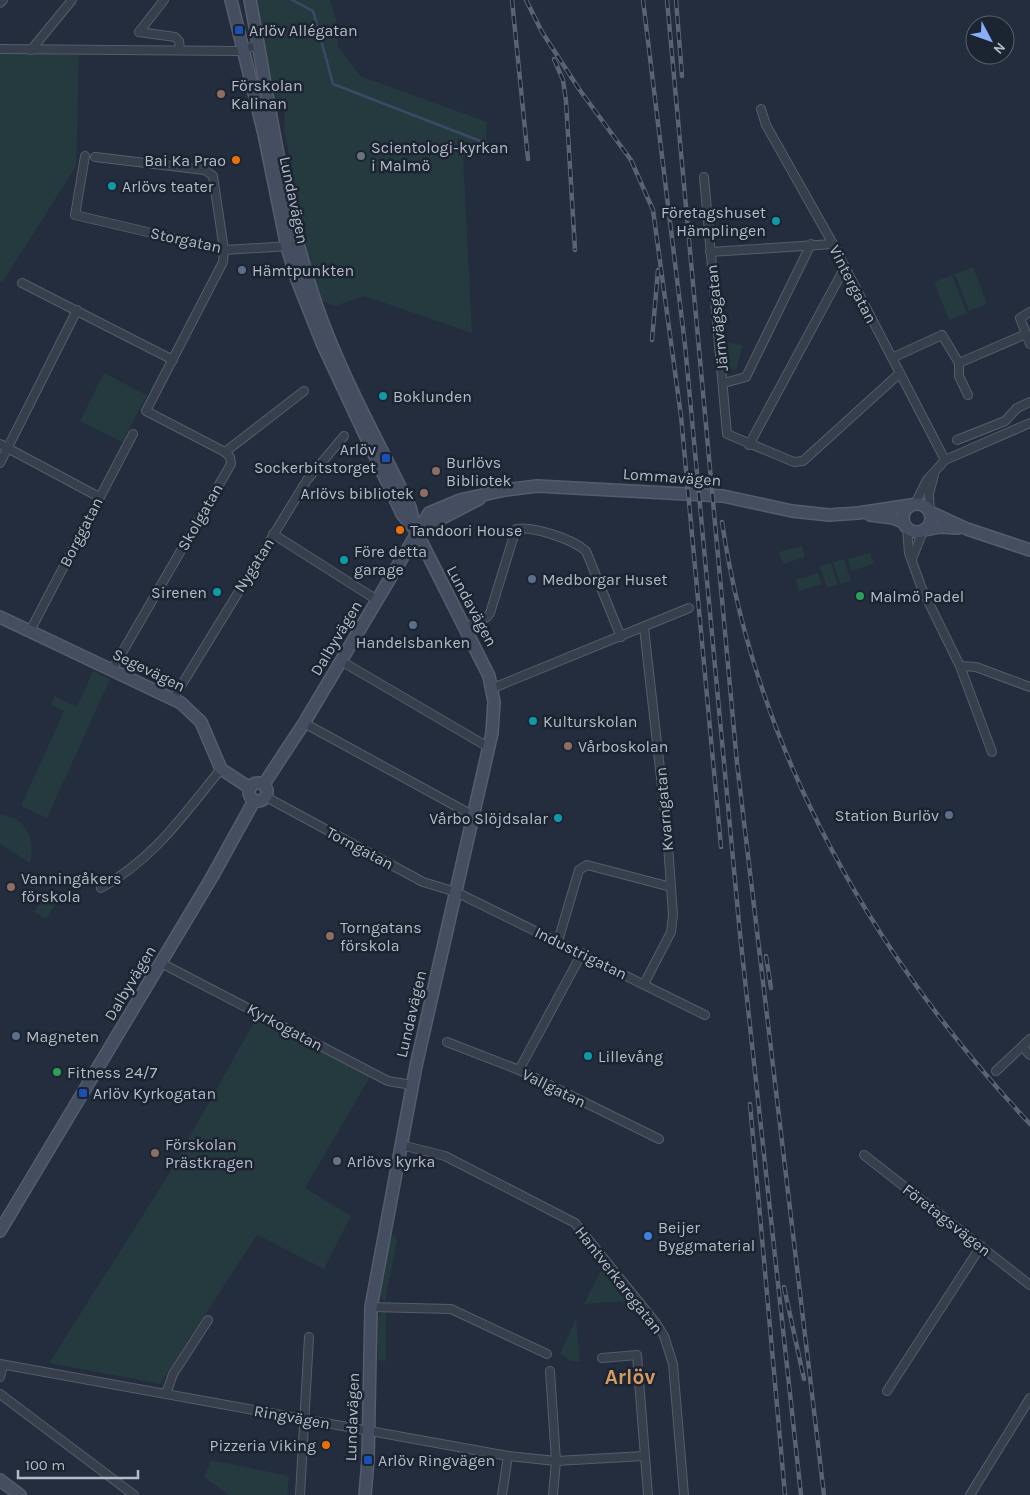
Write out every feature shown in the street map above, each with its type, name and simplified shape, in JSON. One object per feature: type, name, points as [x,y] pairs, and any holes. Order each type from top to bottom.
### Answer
[{"type":"street","points":[[0,3],[3,0]]},
{"type":"street","points":[[31,50],[72,0]]},
{"type":"street","points":[[164,0],[139,32],[175,37],[179,41],[180,50]]},
{"type":"street","name":"Lundavägen","points":[[231,0],[281,212],[292,246],[329,339],[410,507],[416,531],[428,560],[466,627],[493,688],[494,716],[488,747],[412,1085],[371,1307],[365,1495]]},
{"type":"street","name":"Lundavägen","points":[[250,0],[292,246]]},
{"type":"street","points":[[0,49],[244,50],[258,45]]},
{"type":"street","name":"Vintergatan","points":[[761,109],[766,125],[833,244],[945,460]]},
{"type":"street","name":"Storgatan","points":[[85,156],[75,215],[224,250],[292,246]]},
{"type":"street","points":[[95,157],[209,172],[213,176],[224,250],[222,262],[146,411],[225,452],[304,391]]},
{"type":"street","name":"Järnvägsgatan","points":[[704,177],[724,383],[726,432],[729,436],[750,445]]},
{"type":"street","points":[[724,383],[746,377],[811,244]]},
{"type":"street","points":[[710,252],[833,244]]},
{"type":"street","points":[[845,267],[750,445],[794,462],[807,459],[900,373]]},
{"type":"street","points":[[22,283],[172,360]]},
{"type":"street","points":[[0,464],[77,310]]},
{"type":"street","points":[[1030,312],[1020,318],[1030,344]]},
{"type":"street","points":[[959,363],[1026,334]]},
{"type":"street","points":[[892,358],[940,335],[946,339],[959,363],[959,376],[968,395]]},
{"type":"street","points":[[957,440],[1005,421],[1017,408],[1030,402]]},
{"type":"street","points":[[992,752],[960,666],[922,590],[911,561],[904,512],[913,504],[927,480],[945,460],[1030,423]]},
{"type":"street","name":"Borggatan","points":[[30,631],[133,434]]},
{"type":"street","name":"Nygatan","points":[[173,699],[307,480],[344,436]]},
{"type":"street","points":[[0,444],[99,497]]},
{"type":"street","name":"Skolgatan","points":[[112,670],[231,464],[230,457],[225,452]]},
{"type":"street","points":[[911,561],[924,530],[930,523],[929,494],[937,469]]},
{"type":"street","name":"Lommavägen","points":[[416,531],[429,513],[460,500],[515,488],[563,487],[723,496],[808,513],[858,513],[893,518],[916,532],[940,527],[967,529]]},
{"type":"street","name":"Lommavägen","points":[[858,513],[922,504],[930,512],[967,529],[1030,550]]},
{"type":"street","points":[[466,627],[490,613],[516,529],[527,527],[578,544],[586,551],[621,637]]},
{"type":"street","name":"Dalbyvägen","points":[[264,784],[304,723],[416,531]]},
{"type":"street","points":[[273,534],[377,600]]},
{"type":"street","points":[[493,688],[644,628],[689,608]]},
{"type":"street","name":"Segevägen","points":[[0,617],[173,699],[188,708],[201,722],[221,769]]},
{"type":"street","name":"Kvarngatan","points":[[644,628],[658,741],[673,915],[671,932],[644,984]]},
{"type":"street","points":[[341,661],[488,747]]},
{"type":"street","points":[[960,666],[976,666],[1030,687]]},
{"type":"street","points":[[304,723],[474,816]]},
{"type":"street","points":[[101,888],[136,866],[158,845],[178,825],[221,769],[250,788]]},
{"type":"street","points":[[256,783],[264,784],[268,790],[266,797],[263,800],[254,801],[249,795],[250,788],[256,783]]},
{"type":"street","name":"Torngatan","points":[[266,797],[428,884],[456,892]]},
{"type":"street","name":"Dalbyvägen","points":[[0,1231],[161,963],[254,801]]},
{"type":"street","points":[[558,941],[579,870],[587,864],[671,887]]},
{"type":"street","name":"Industrigatan","points":[[456,892],[705,1015]]},
{"type":"street","points":[[519,1070],[582,953]]},
{"type":"street","name":"Kyrkogatan","points":[[161,963],[388,1080],[412,1085]]},
{"type":"street","points":[[996,1071],[1030,1039]]},
{"type":"street","name":"Vallgatan","points":[[447,1042],[519,1070],[659,1139]]},
{"type":"street","points":[[1022,1046],[1030,1055]]},
{"type":"street","name":"Hantverkaregatan","points":[[401,1145],[445,1156],[575,1223],[656,1324],[669,1349],[673,1364],[684,1495]]},
{"type":"street","name":"Företagsvägen","points":[[864,1155],[1030,1285]]},
{"type":"street","points":[[887,1392],[980,1246]]},
{"type":"street","points":[[371,1307],[451,1309],[548,1354]]},
{"type":"street","points":[[166,1394],[173,1374],[208,1320]]},
{"type":"street","points":[[300,1495],[309,1337]]},
{"type":"street","points":[[602,1358],[637,1355],[648,1495]]},
{"type":"street","points":[[0,1378],[2,1365]]},
{"type":"street","name":"Ringvägen","points":[[2,1365],[368,1430],[429,1444],[508,1456],[556,1461],[644,1456]]},
{"type":"street","points":[[550,1371],[556,1461],[553,1495]]},
{"type":"street","points":[[0,1394],[134,1495]]},
{"type":"street","points":[[970,1495],[1030,1398]]},
{"type":"street","points":[[502,1495],[508,1456]]},
{"type":"street","points":[[0,1480],[20,1495]]},
{"type":"green space","points":[[253,0],[330,0],[336,20],[338,46],[360,76],[487,122],[486,154],[463,157],[472,333],[364,296],[335,306],[319,299],[290,196],[293,175],[284,129],[285,112],[278,106],[268,62],[263,53]]},
{"type":"green space","points":[[0,52],[79,55],[76,166],[2,283],[0,281]]},
{"type":"green space","points":[[973,267],[987,304],[969,311],[955,274]]},
{"type":"green space","points":[[952,275],[967,313],[949,320],[934,282]]},
{"type":"green space","points":[[723,342],[742,345],[737,368],[726,370]]},
{"type":"green space","points":[[104,373],[147,395],[122,442],[80,421]]},
{"type":"green space","points":[[802,546],[805,557],[783,564],[779,552]]},
{"type":"green space","points":[[870,553],[874,564],[851,571],[848,559]]},
{"type":"green space","points":[[844,559],[851,581],[840,584],[833,562]]},
{"type":"green space","points":[[831,563],[838,585],[827,588],[820,566]]},
{"type":"green space","points":[[818,573],[822,584],[799,591],[796,580]]},
{"type":"green space","points":[[93,671],[110,679],[47,818],[21,806],[64,711],[51,705],[55,696],[77,707]]},
{"type":"green space","points":[[0,815],[9,816],[16,820],[27,831],[32,846],[30,863],[0,844]]},
{"type":"green space","points":[[44,896],[56,903],[46,919],[34,912]]},
{"type":"green space","points":[[257,1017],[370,1077],[305,1188],[351,1216],[324,1269],[257,1235],[160,1384],[49,1363],[166,1179]]},
{"type":"green space","points":[[395,1235],[397,1241],[385,1302],[380,1297],[390,1237]]},
{"type":"green space","points":[[602,1269],[629,1301],[584,1304]]},
{"type":"green space","points":[[386,1311],[386,1361],[378,1360],[378,1319],[381,1313]]},
{"type":"green space","points":[[576,1319],[580,1361],[571,1361],[560,1354]]},
{"type":"green space","points":[[211,1460],[289,1476],[287,1495],[229,1495],[204,1477]]},
{"type":"waterway","points":[[292,0],[313,11],[333,84],[488,144]]},
{"type":"railway","points":[[512,0],[528,159]]},
{"type":"railway","points":[[526,0],[542,32],[579,89],[631,160],[653,210],[681,416],[721,847]]},
{"type":"railway","points":[[643,0],[685,345],[740,934],[801,1495]]},
{"type":"railway","points":[[667,0],[737,763],[824,1495]]},
{"type":"railway","points":[[676,0],[682,76]]},
{"type":"railway","points":[[554,59],[563,80],[566,101],[575,250]]},
{"type":"railway","points":[[652,340],[658,270]]},
{"type":"railway","points":[[722,522],[739,607],[762,689],[793,769],[830,846],[873,920],[920,991],[973,1059],[1030,1124]]},
{"type":"railway","points":[[766,956],[771,988]]},
{"type":"railway","points":[[750,1104],[785,1495]]},
{"type":"railway","points":[[784,1287],[804,1379]]},
{"type":"place","name":"Arlöv Allégatan","points":[[239,30]]},
{"type":"place","name":"Förskolan Kalinan","points":[[221,94]]},
{"type":"place","name":"Scientologi-kyrkan i Malmö","points":[[361,156]]},
{"type":"place","name":"Bai Ka Prao","points":[[236,160]]},
{"type":"place","name":"Arlövs teater","points":[[112,186]]},
{"type":"place","name":"Företagshuset Hämplingen","points":[[776,221]]},
{"type":"place","name":"Hämtpunkten","points":[[242,270]]},
{"type":"place","name":"Boklunden","points":[[383,396]]},
{"type":"place","name":"Arlöv Sockerbitstorget","points":[[386,458]]},
{"type":"place","name":"Burlövs Bibliotek","points":[[436,471]]},
{"type":"place","name":"Arlövs bibliotek","points":[[424,493]]},
{"type":"place","name":"Tandoori House","points":[[400,530]]},
{"type":"place","name":"Före detta garage","points":[[344,560]]},
{"type":"place","name":"Medborgar Huset","points":[[532,579]]},
{"type":"place","name":"Sirenen","points":[[217,592]]},
{"type":"place","name":"Malmö Padel","points":[[860,596]]},
{"type":"place","name":"Handelsbanken","points":[[413,625]]},
{"type":"place","name":"Kulturskolan","points":[[533,721]]},
{"type":"place","name":"Vårboskolan","points":[[568,746]]},
{"type":"place","name":"Station Burlöv","points":[[949,815]]},
{"type":"place","name":"Vårbo Slöjdsalar","points":[[558,818]]},
{"type":"place","name":"Vanningåkers förskola","points":[[11,887]]},
{"type":"place","name":"Torngatans förskola","points":[[330,936]]},
{"type":"place","name":"Magneten","points":[[16,1036]]},
{"type":"place","name":"Lillevång","points":[[588,1056]]},
{"type":"place","name":"Fitness 24/7","points":[[57,1072]]},
{"type":"place","name":"Arlöv Kyrkogatan","points":[[83,1093]]},
{"type":"place","name":"Förskolan Prästkragen","points":[[155,1153]]},
{"type":"place","name":"Arlövs kyrka","points":[[337,1161]]},
{"type":"place","name":"Beijer Byggmaterial","points":[[648,1236]]},
{"type":"place","name":"Pizzeria Viking","points":[[326,1445]]},
{"type":"place","name":"Arlöv Ringvägen","points":[[368,1460]]},
{"type":"district","name":"Arlöv","points":[[630,1377]]}]
